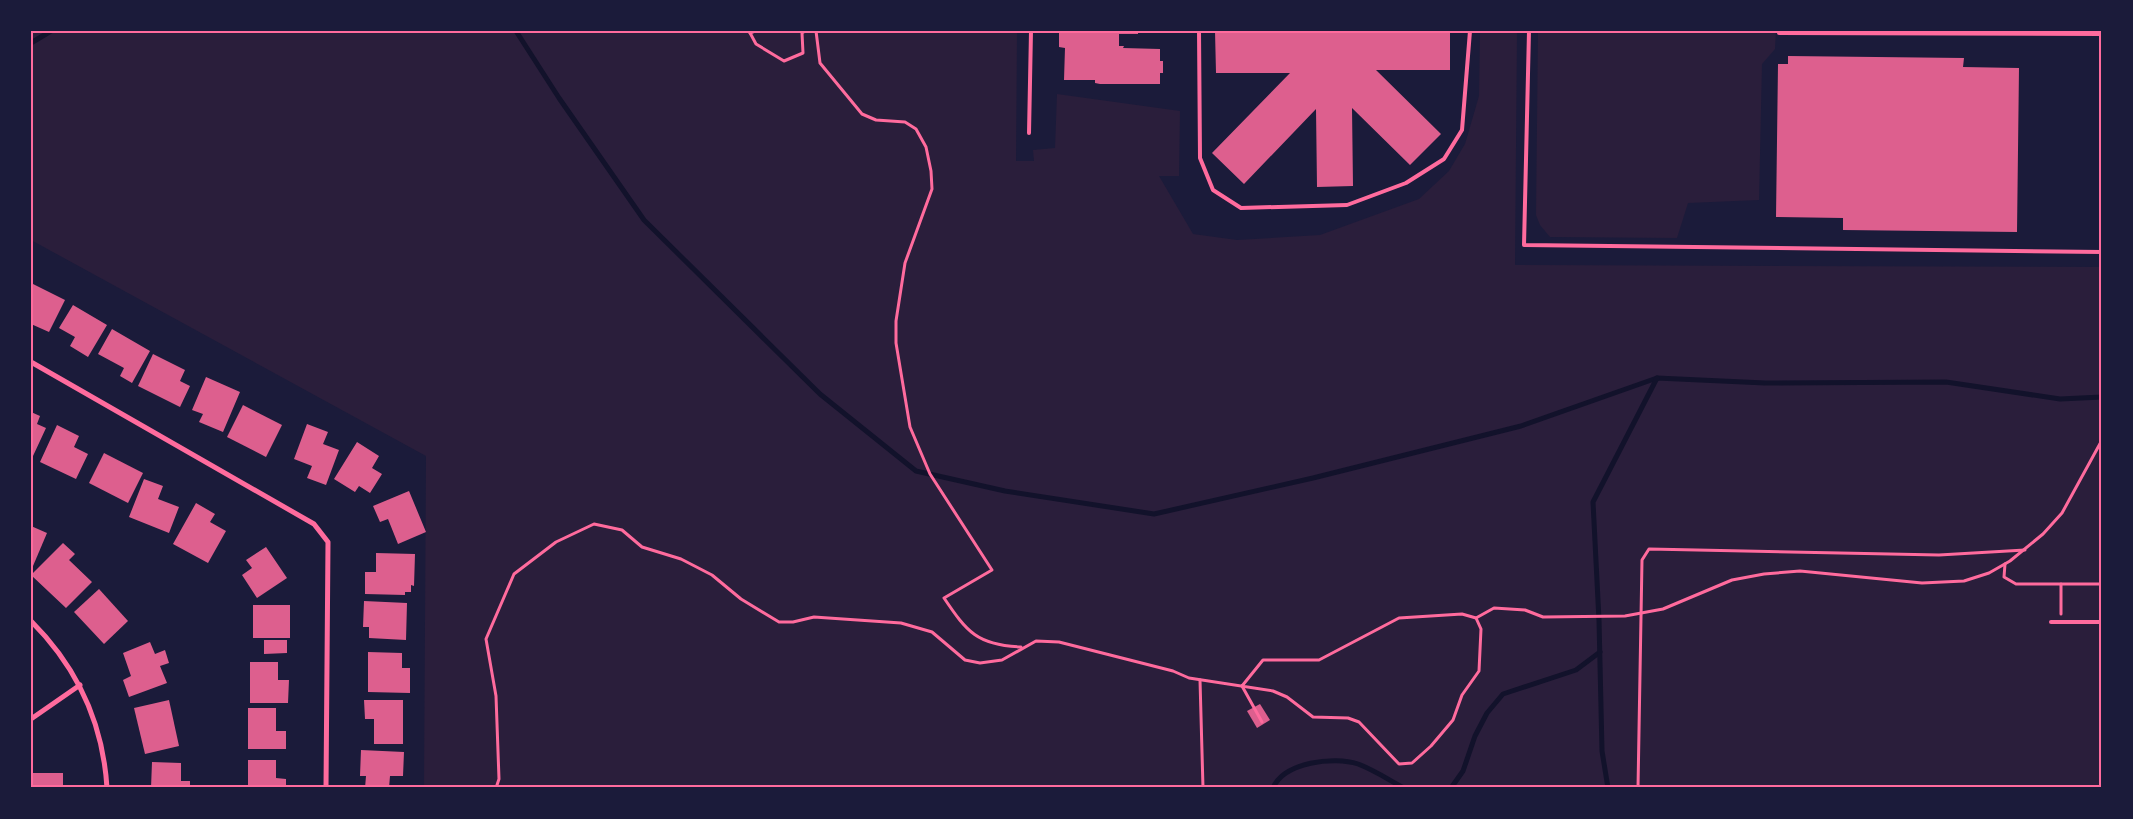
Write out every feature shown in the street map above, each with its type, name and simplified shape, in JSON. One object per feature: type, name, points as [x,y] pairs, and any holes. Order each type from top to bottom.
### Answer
[{"type":"street","points":[[31,362],[314,524],[328,542],[326,788]]},
{"type":"street","points":[[31,621],[59,653],[80,685],[95,720],[102,744],[107,788]]},
{"type":"street","points":[[31,719],[80,685]]},
{"type":"lane","points":[[1029,132],[1031,31]]},
{"type":"lane","points":[[1199,31],[1200,158],[1213,190],[1242,208],[1346,205],[1406,183],[1444,159],[1462,130],[1470,31]]},
{"type":"lane","points":[[1529,31],[1524,245],[2102,252]]},
{"type":"lane","points":[[1779,33],[2102,34]]},
{"type":"lane","points":[[2051,622],[2102,622]]},
{"type":"path","points":[[755,31],[749,32],[756,44],[784,61],[803,54],[802,33],[805,31]]},
{"type":"path","points":[[816,31],[820,62],[862,114],[876,120],[905,122],[916,129],[926,147],[931,171],[932,189],[905,263],[896,321],[896,343],[910,427],[930,474],[992,570],[944,598],[962,624],[975,636],[1003,646],[1022,648]]},
{"type":"path","points":[[1242,686],[1263,660],[1319,660],[1399,618],[1462,614],[1476,618],[1494,608],[1525,610],[1543,617],[1625,616],[1663,608],[1732,580],[1764,574],[1800,571],[1922,583],[1964,581],[1989,573],[2005,564],[2026,550],[2043,534],[2062,513],[2102,440]]},
{"type":"path","points":[[496,788],[499,780],[496,696],[486,639],[514,574],[556,542],[594,524],[622,530],[642,547],[681,559],[712,575],[741,599],[779,622],[793,622],[814,616],[901,623],[932,632],[965,660],[980,663],[1002,660],[1036,641],[1059,642],[1200,680],[1273,691],[1287,697],[1313,717],[1348,718],[1359,722],[1398,764],[1412,763],[1431,746],[1453,720],[1462,695],[1479,671],[1481,629],[1476,618]]},
{"type":"path","points":[[1638,788],[1642,560],[1649,548],[1939,555],[2026,550]]},
{"type":"path","points":[[2005,564],[2004,577],[2016,584],[2102,584]]},
{"type":"path","points":[[2061,584],[2061,622]]},
{"type":"path","points":[[1200,680],[1204,788]]},
{"type":"path","points":[[1242,686],[1262,722]]},
{"type":"shaded area","points":[[31,31],[1017,31],[1016,161],[1034,161],[1033,150],[1055,148],[1057,94],[1180,111],[1179,176],[1159,176],[1193,234],[1237,240],[1320,235],[1419,199],[1449,171],[1465,144],[1479,96],[1480,31],[1517,31],[1515,265],[2102,267],[2102,788],[424,788],[426,456],[31,240]]},
{"type":"shaded area","points":[[1538,31],[1776,31],[1775,49],[1762,64],[1759,200],[1688,203],[1677,238],[1550,237],[1540,225],[1536,215]]},
{"type":"building","points":[[1059,31],[1138,31],[1138,34],[1119,34],[1119,46],[1124,46],[1123,48],[1160,49],[1163,73],[1160,73],[1160,84],[1100,84],[1095,83],[1095,80],[1064,80],[1065,48],[1059,47]]},
{"type":"building","points":[[1215,31],[1450,31],[1450,70],[1376,70],[1441,134],[1410,165],[1352,108],[1353,186],[1317,187],[1316,109],[1244,184],[1212,153],[1290,73],[1216,73]]},
{"type":"building","points":[[1788,56],[1964,58],[1963,67],[2019,68],[2017,232],[1843,230],[1843,218],[1776,217],[1778,64],[1788,64]]},
{"type":"building","points":[[31,283],[65,300],[49,332],[31,324]]},
{"type":"building","points":[[73,305],[107,325],[88,357],[70,346],[75,337],[59,328]]},
{"type":"building","points":[[112,329],[150,351],[132,383],[120,376],[124,368],[98,354]]},
{"type":"building","points":[[153,354],[185,370],[180,381],[190,386],[180,407],[138,386]]},
{"type":"building","points":[[206,377],[240,392],[223,432],[199,422],[203,414],[192,410]]},
{"type":"building","points":[[243,405],[282,425],[266,457],[227,437]]},
{"type":"building","points":[[31,412],[40,416],[37,424],[46,428],[33,456],[31,455]]},
{"type":"building","points":[[307,424],[328,432],[323,444],[339,450],[326,485],[307,478],[312,466],[294,459]]},
{"type":"building","points":[[57,425],[79,436],[74,447],[88,454],[76,479],[40,462]]},
{"type":"building","points":[[357,442],[379,456],[372,468],[382,474],[370,493],[359,486],[355,492],[334,479]]},
{"type":"building","points":[[104,453],[143,473],[128,503],[89,483]]},
{"type":"building","points":[[144,479],[163,486],[158,499],[179,507],[169,533],[129,517]]},
{"type":"building","points":[[409,491],[426,532],[398,544],[388,519],[380,522],[373,506]]},
{"type":"building","points":[[196,503],[215,514],[210,522],[226,531],[208,563],[173,544]]},
{"type":"building","points":[[31,526],[47,533],[33,566],[31,565]]},
{"type":"building","points":[[63,543],[75,554],[69,560],[92,582],[66,608],[31,575]]},
{"type":"building","points":[[266,547],[287,578],[257,598],[242,575],[252,568],[246,560]]},
{"type":"building","points":[[376,553],[415,554],[414,586],[411,585],[411,592],[405,592],[405,595],[365,594],[365,572],[376,572]]},
{"type":"building","points":[[99,589],[128,621],[104,644],[74,612]]},
{"type":"building","points":[[364,601],[407,603],[406,640],[369,638],[369,627],[363,627]]},
{"type":"building","points":[[253,605],[290,605],[290,638],[253,638]]},
{"type":"building","points":[[264,640],[287,640],[287,653],[264,654]]},
{"type":"building","points":[[150,642],[155,654],[165,650],[169,663],[160,666],[167,683],[129,697],[123,680],[131,676],[123,653]]},
{"type":"building","points":[[368,652],[402,653],[402,668],[410,668],[410,693],[368,692]]},
{"type":"building","points":[[250,662],[278,662],[278,680],[289,680],[288,703],[250,703]]},
{"type":"building","points":[[169,700],[179,746],[145,754],[134,708]]},
{"type":"building","points":[[364,700],[403,700],[403,744],[374,744],[374,719],[365,719]]},
{"type":"building","points":[[1260,704],[1270,720],[1257,728],[1247,711]]},
{"type":"building","points":[[248,708],[276,708],[276,731],[286,731],[286,749],[248,749]]},
{"type":"building","points":[[361,750],[404,752],[403,776],[390,776],[389,788],[365,788],[366,776],[360,776]]},
{"type":"building","points":[[248,760],[276,760],[276,778],[286,779],[286,788],[248,788]]},
{"type":"building","points":[[152,762],[181,763],[181,781],[190,781],[190,788],[151,788]]},
{"type":"building","points":[[31,773],[63,773],[63,788],[31,788]]},
{"type":"waterway","points":[[31,43],[51,31]]},
{"type":"waterway","points":[[516,31],[559,98],[644,220],[820,394],[916,471],[1005,491],[1154,514],[1313,478],[1521,426],[1657,378],[1765,383],[1946,382],[2060,399],[2102,397]]},
{"type":"waterway","points":[[1608,788],[1602,751],[1599,620],[1593,502],[1657,378]]},
{"type":"waterway","points":[[1451,788],[1463,771],[1475,736],[1487,713],[1503,694],[1576,670],[1600,652]]},
{"type":"waterway","points":[[1273,788],[1279,779],[1288,772],[1298,767],[1323,761],[1358,764],[1404,788]]}]
